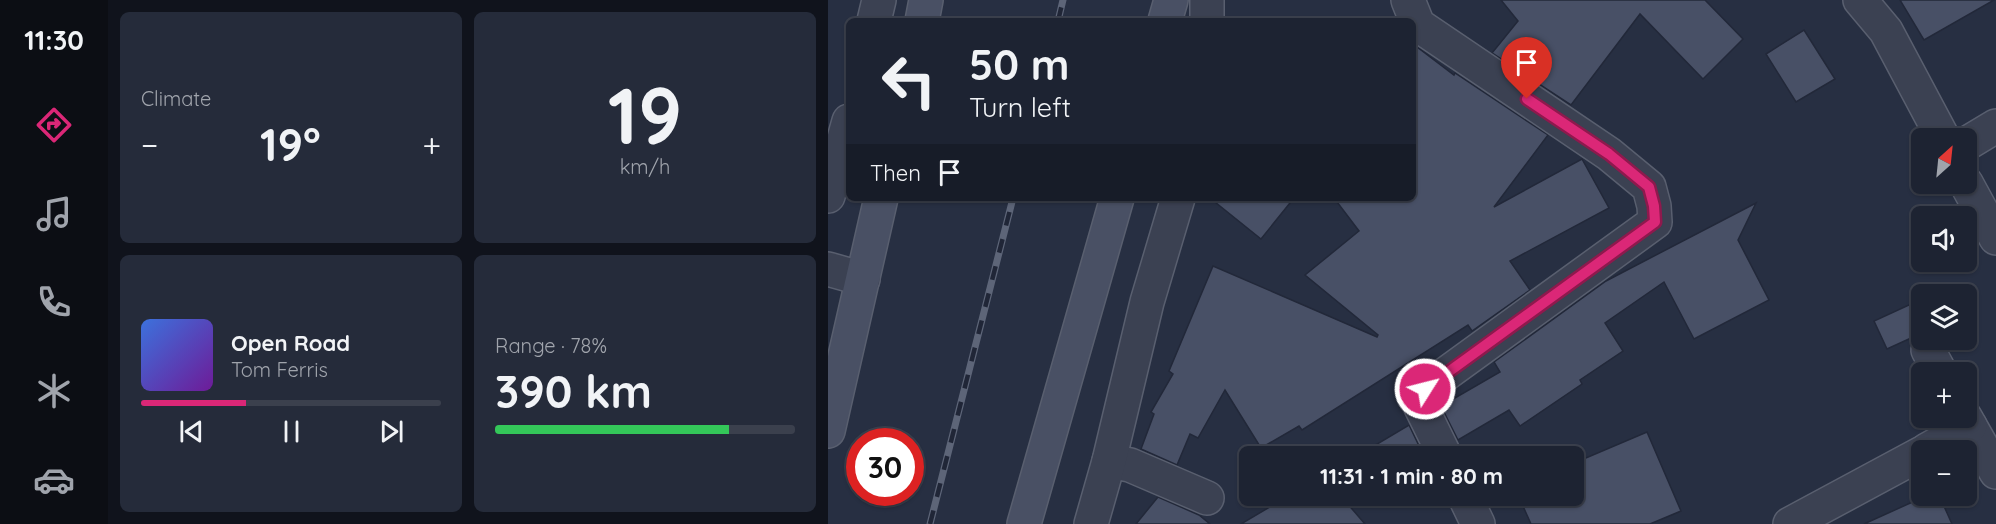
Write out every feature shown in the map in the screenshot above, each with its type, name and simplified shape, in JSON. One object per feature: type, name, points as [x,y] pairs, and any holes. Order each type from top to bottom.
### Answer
[{"type":"main road","points":[[923,18],[926,0]]},
{"type":"main road","points":[[1166,18],[1171,0]]},
{"type":"main road","points":[[828,431],[880,201]]},
{"type":"main road","points":[[1024,524],[1116,201]]},
{"type":"street","points":[[875,18],[879,0]]},
{"type":"street","points":[[1207,0],[1207,18]]},
{"type":"street","points":[[1408,0],[1415,18]]},
{"type":"street","points":[[1860,0],[1886,31],[1938,128]]},
{"type":"street","points":[[1416,21],[1418,26],[1609,154],[1649,187],[1655,222],[1425,389],[1418,400],[1440,446]]},
{"type":"street","points":[[1977,137],[1996,126]]},
{"type":"street","points":[[828,196],[846,132]]},
{"type":"street","points":[[1972,194],[1996,238]]},
{"type":"street","points":[[1091,524],[1109,461],[1147,302],[1177,201]]},
{"type":"street","points":[[828,269],[863,279]]},
{"type":"street","points":[[1941,440],[1959,428]]},
{"type":"street","points":[[1971,428],[1996,472]]},
{"type":"street","points":[[1790,524],[1911,459]]},
{"type":"street","points":[[1109,461],[1130,465],[1207,498]]},
{"type":"street","points":[[1469,506],[1478,524]]},
{"type":"building","points":[[1501,0],[1705,0],[1743,39],[1703,79],[1640,14],[1571,105],[1492,53],[1518,21]]},
{"type":"building","points":[[1900,0],[1994,0],[1924,40]]},
{"type":"building","points":[[1804,30],[1835,79],[1796,102],[1766,54]]},
{"type":"building","points":[[1416,46],[1454,75],[1455,73],[1548,135],[1494,207],[1582,159],[1609,208],[1510,261],[1530,290],[1472,331],[1468,325],[1302,430],[1299,426],[1264,446],[1260,446],[1225,390],[1198,438],[1190,434],[1177,465],[1141,449],[1154,414],[1151,412],[1173,374],[1169,371],[1213,266],[1377,337],[1378,335],[1305,275],[1359,231],[1336,201],[1416,201]]},
{"type":"building","points":[[1214,201],[1292,201],[1261,239]]},
{"type":"building","points":[[1756,203],[1738,240],[1769,300],[1694,339],[1664,282],[1605,323],[1623,351],[1580,380],[1582,384],[1520,426],[1509,410],[1458,440],[1441,406],[1500,372],[1494,362],[1606,281]]},
{"type":"building","points":[[1911,304],[1911,338],[1887,349],[1874,321]]},
{"type":"building","points":[[1409,425],[1419,446],[1374,446]]},
{"type":"building","points":[[1647,432],[1681,511],[1650,524],[1531,524],[1523,506],[1584,506],[1584,459]]},
{"type":"building","points":[[1158,497],[1199,515],[1210,524],[1136,524]]},
{"type":"building","points":[[1911,503],[1911,506],[1944,506],[1952,524],[1864,524]]},
{"type":"building","points":[[1271,506],[1349,506],[1365,524],[1241,524]]},
{"type":"railway","points":[[1059,18],[1063,0]]},
{"type":"railway","points":[[930,524],[1012,201]]},
{"type":"route","points":[[1425,389],[1655,222],[1649,187],[1609,154],[1527,99]]}]
